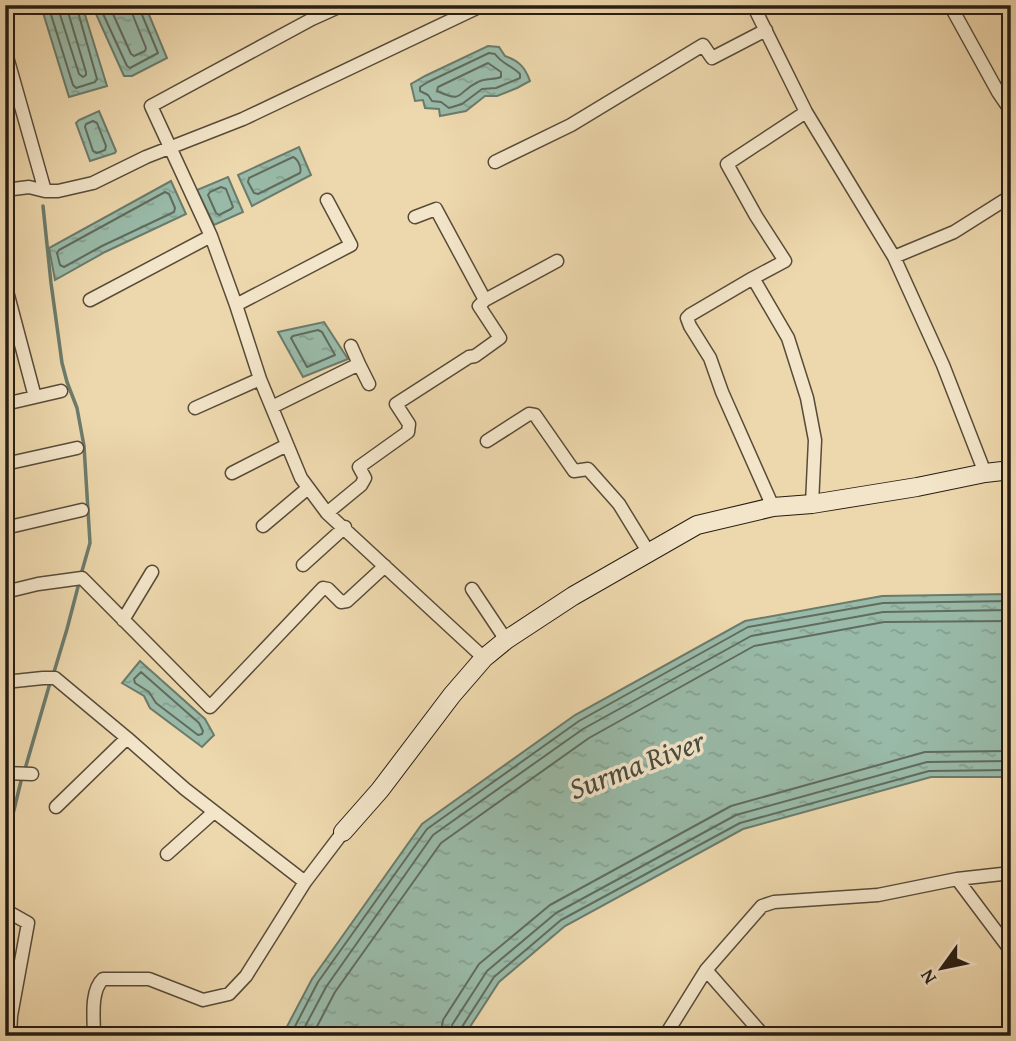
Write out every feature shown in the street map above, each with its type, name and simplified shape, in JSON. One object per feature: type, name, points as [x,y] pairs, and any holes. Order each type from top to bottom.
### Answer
[{"type":"street","points":[[343,5],[151,106],[211,236],[260,379],[301,478],[327,513],[484,658]]},
{"type":"street","points":[[5,190],[29,187],[58,191],[93,183],[146,157],[255,113],[484,5]]},
{"type":"street","points":[[753,5],[806,112],[894,257],[943,365],[985,473]]},
{"type":"street","points":[[950,5],[1011,111]]},
{"type":"street","points":[[495,162],[571,125],[703,45],[712,58],[766,30]]},
{"type":"street","points":[[5,50],[45,191]]},
{"type":"street","points":[[773,507],[722,392],[710,358],[687,318],[785,261],[727,164],[806,112]]},
{"type":"street","points":[[894,257],[954,232],[1011,196]]},
{"type":"street","points":[[236,305],[351,245],[327,200]]},
{"type":"street","points":[[415,217],[436,209],[485,300]]},
{"type":"street","points":[[90,300],[211,236]]},
{"type":"street","points":[[327,513],[361,485],[365,478],[359,467],[408,432],[409,424],[396,404],[468,357],[475,356],[499,338],[479,306],[485,300],[557,261]]},
{"type":"street","points":[[754,278],[788,338],[807,398],[815,440],[812,504]]},
{"type":"street","points":[[5,284],[36,397]]},
{"type":"street","points":[[351,346],[369,384]]},
{"type":"street","points":[[272,407],[359,364]]},
{"type":"street","points":[[195,408],[260,379]]},
{"type":"street","points":[[5,404],[61,391]]},
{"type":"street","points":[[487,441],[529,414],[535,415],[574,471],[588,469],[619,504],[649,553]]},
{"type":"street","points":[[232,473],[287,445]]},
{"type":"street","points":[[5,464],[77,448]]},
{"type":"street","points":[[94,1036],[97,985],[103,979],[149,979],[203,1000],[229,994],[246,976],[305,883],[343,832],[380,790],[452,695],[484,658],[506,640],[573,596],[697,525],[773,507],[812,504],[1011,470]]},
{"type":"street","points":[[263,526],[308,488]]},
{"type":"street","points":[[5,528],[82,510]]},
{"type":"street","points":[[303,565],[345,527]]},
{"type":"street","points":[[5,592],[82,578],[210,707],[323,588],[328,589],[341,602],[347,601],[385,566]]},
{"type":"street","points":[[123,620],[152,572]]},
{"type":"street","points":[[472,589],[506,640]]},
{"type":"street","points":[[5,682],[55,678],[185,789],[305,883]]},
{"type":"street","points":[[56,807],[127,738]]},
{"type":"street","points":[[5,773],[32,775]]},
{"type":"street","points":[[167,854],[214,812]]},
{"type":"street","points":[[665,1036],[706,970],[762,906],[774,902],[878,895],[957,879],[1011,873]]},
{"type":"street","points":[[957,879],[1011,951]]},
{"type":"street","points":[[5,910],[28,923],[11,1016],[10,1036]]},
{"type":"street","points":[[706,970],[764,1036]]},
{"type":"water","points":[[82,5],[107,86],[69,97],[41,6]]},
{"type":"water","points":[[92,5],[145,5],[167,58],[132,76],[124,76]]},
{"type":"water","points":[[488,46],[499,47],[505,56],[518,62],[530,81],[497,96],[485,96],[466,111],[440,116],[439,109],[425,108],[423,100],[415,101],[411,84]]},
{"type":"water","points":[[99,111],[116,151],[90,161],[76,123]]},
{"type":"water","points":[[299,147],[311,175],[252,206],[238,175]]},
{"type":"water","points":[[228,177],[243,212],[214,225],[197,190]]},
{"type":"water","points":[[171,181],[186,214],[105,252],[55,280],[49,248]]},
{"type":"water","points":[[324,322],[348,359],[303,377],[278,332]]},
{"type":"water","name":"Surma River","points":[[1011,594],[1011,777],[931,777],[743,829],[565,926],[499,982],[464,1036],[282,1036],[312,979],[422,824],[575,715],[745,621],[882,596]]},
{"type":"water","points":[[140,661],[205,719],[214,735],[202,747],[150,708],[144,696],[122,683]]},
{"type":"waterway","points":[[43,206],[62,363],[77,408],[84,446],[90,543],[82,571]]},
{"type":"waterway","points":[[54,672],[79,583]]},
{"type":"waterway","points":[[25,769],[50,683]]},
{"type":"waterway","points":[[5,847],[21,781]]}]
